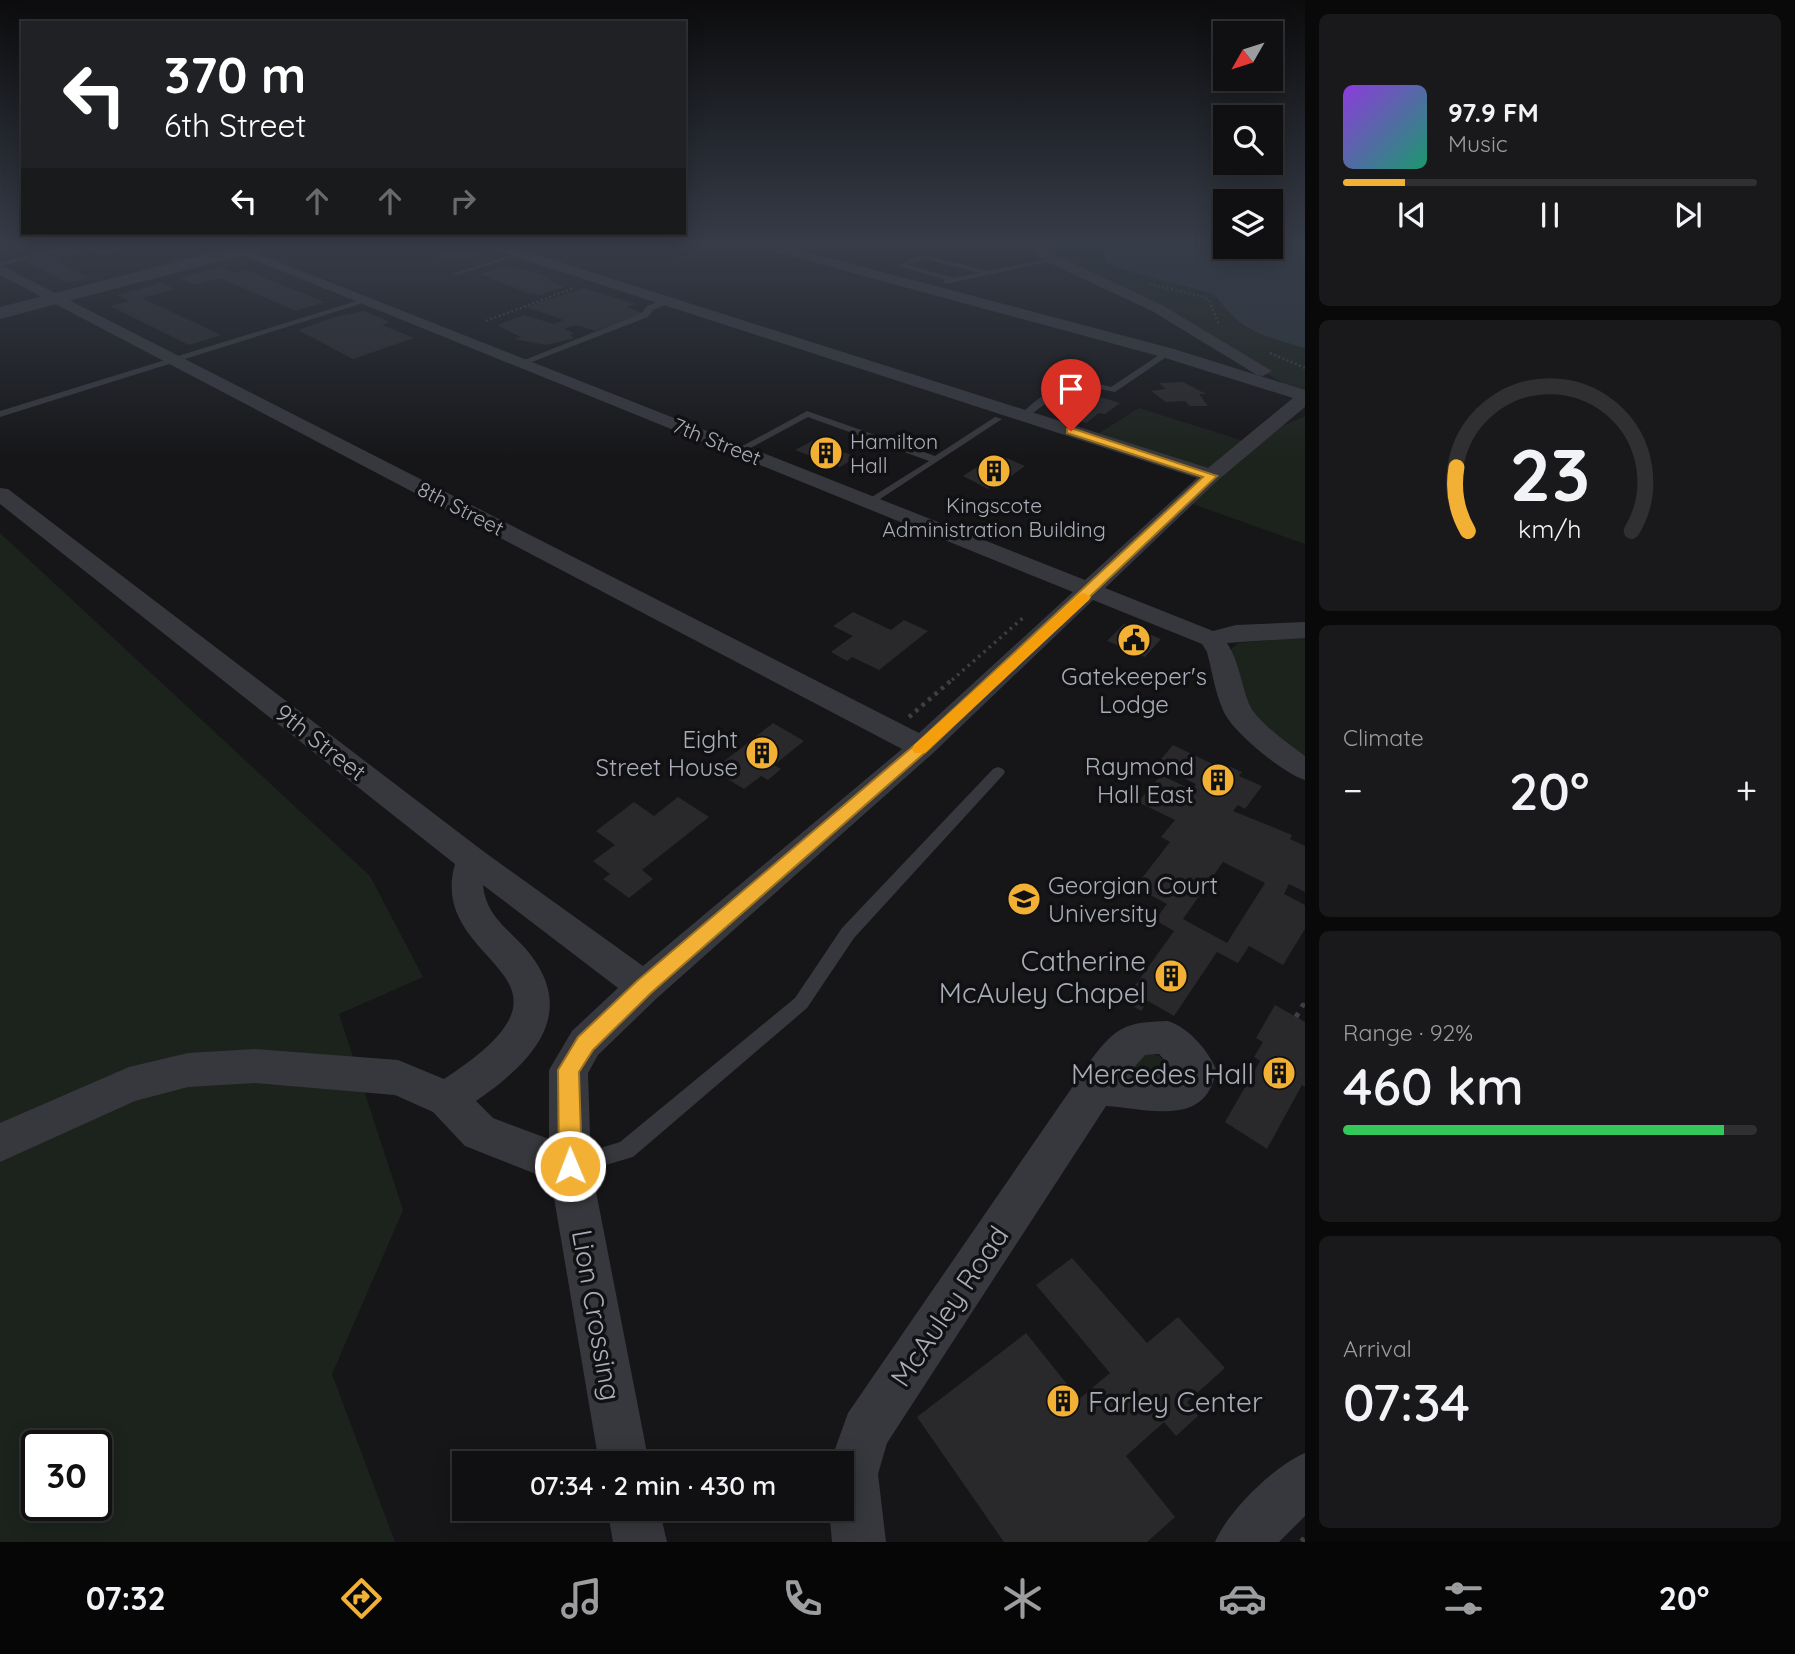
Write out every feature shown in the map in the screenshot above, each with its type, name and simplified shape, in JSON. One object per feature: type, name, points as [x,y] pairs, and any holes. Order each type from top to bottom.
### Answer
[{"type":"street","name":"8th Street","points":[[91,316],[922,747]]},
{"type":"street","name":"7th Street","points":[[403,316],[1211,639]]},
{"type":"street","points":[[714,316],[1211,476]]},
{"type":"street","points":[[1030,316],[1168,353],[1305,397]]},
{"type":"street","points":[[1170,316],[1305,397]]},
{"type":"street","name":"Lion Crossing","points":[[622,1451],[570,1166],[568,1070],[586,1043],[644,987],[922,747],[1211,476],[1305,397]]},
{"type":"street","name":"9th Street","points":[[0,494],[472,860],[644,987]]},
{"type":"street","points":[[1305,631],[1236,633],[1211,639],[1220,652],[1237,711],[1275,749],[1305,770]]},
{"type":"street","points":[[447,1099],[486,1073],[526,1031],[533,1014],[533,990],[519,966],[491,940],[478,921],[466,888],[472,860]]},
{"type":"street","points":[[0,1143],[129,1085],[188,1070],[255,1066],[398,1078],[447,1099],[479,1132],[570,1166]]},
{"type":"street","name":"McAuley Road","points":[[859,1542],[852,1474],[866,1431],[1097,1087]]},
{"type":"street","points":[[1242,1542],[1305,1479]]},
{"type":"street","points":[[636,1521],[640,1542]]},
{"type":"lane","points":[[0,414],[318,316]]},
{"type":"lane","points":[[521,363],[643,316]]},
{"type":"lane","points":[[1023,415],[1065,387],[1089,384],[1112,390],[1168,353]]},
{"type":"lane","points":[[740,450],[807,414],[936,460]]},
{"type":"lane","points":[[871,502],[998,419]]},
{"type":"lane","points":[[570,1166],[626,1150],[801,1003],[848,933],[998,772]]},
{"type":"path","points":[[486,321],[500,316]]},
{"type":"path","points":[[1296,1017],[1303,1005],[1305,1006]]},
{"type":"shaded area","points":[[1171,316],[1305,316],[1305,396]]},
{"type":"shaded area","points":[[1233,316],[1305,316],[1305,348],[1277,340],[1244,325]]},
{"type":"shaded area","points":[[1139,408],[1247,442],[1305,416],[1305,544],[1190,503],[1222,473],[1096,435]]},
{"type":"shaded area","points":[[0,533],[370,876],[423,977],[339,1014],[403,1210],[332,1374],[395,1542],[0,1542]]},
{"type":"shaded area","points":[[1305,637],[1305,760],[1247,711],[1230,650],[1238,643]]},
{"type":"shaded area","points":[[1143,1052],[1162,1058],[1173,1075],[1140,1080],[1128,1070]]},
{"type":"building","points":[[130,316],[180,316],[221,335],[189,345]]},
{"type":"building","points":[[376,316],[390,322],[382,325],[414,338],[353,359],[298,330],[335,317]]},
{"type":"building","points":[[521,316],[554,324],[564,320],[552,316],[635,316],[595,331],[576,325],[564,329],[574,333],[570,335],[574,338],[546,345],[514,339],[521,337],[497,325]]},
{"type":"building","points":[[1183,382],[1206,394],[1199,394],[1208,406],[1190,406],[1185,401],[1166,402],[1151,391],[1166,389],[1159,383]]},
{"type":"building","points":[[1090,394],[1120,403],[1086,423],[1060,415]]},
{"type":"building","name":"Hamilton Hall","points":[[812,441],[857,457],[840,467],[795,450]]},
{"type":"building","name":"Kingscote Administration Building","points":[[997,454],[1025,466],[997,486],[993,485],[988,489],[963,476]]},
{"type":"building","points":[[853,612],[891,630],[904,620],[928,631],[879,670],[852,657],[847,661],[831,652],[853,636],[833,626]]},
{"type":"building","name":"Gatekeeper's Lodge","points":[[1124,624],[1145,629],[1149,634],[1161,639],[1145,657],[1107,641]]},
{"type":"building","name":"Eight Street House","points":[[773,723],[804,741],[774,765],[781,769],[768,780],[761,776],[744,789],[713,770]]},
{"type":"building","points":[[1173,745],[1221,768],[1224,764],[1242,772],[1239,776],[1262,786],[1245,809],[1238,805],[1233,811],[1292,835],[1290,839],[1305,846],[1305,892],[1289,884],[1284,894],[1305,905],[1305,929],[1283,965],[1249,946],[1238,963],[1217,952],[1174,1016],[1148,1001],[1141,1011],[1124,1001],[1174,931],[1155,920],[1167,904],[1135,887],[1170,842],[1161,837],[1175,820],[1138,802],[1161,775],[1192,790],[1196,784],[1156,765]],"holes":[[[1223,862],[1265,883],[1227,943],[1183,919]]]},
{"type":"building","points":[[678,797],[709,817],[642,870],[653,879],[629,898],[603,879],[610,874],[593,861],[615,845],[596,831],[634,802],[654,816]]},
{"type":"building","name":"Mercedes Hall","points":[[1275,1005],[1305,1022],[1305,1087],[1302,1085],[1267,1149],[1225,1122],[1260,1061],[1254,1057],[1263,1042],[1256,1038]]},
{"type":"building","name":"Farley Center","points":[[1072,1258],[1147,1343],[1178,1317],[1225,1368],[1187,1402],[1198,1416],[1176,1436],[1164,1422],[1126,1456],[1175,1517],[1147,1542],[1004,1542],[917,1417],[1026,1333],[1079,1399],[1110,1373],[1036,1285]]},
{"type":"slow traffic","points":[[920,749],[1084,597]]},
{"type":"place","name":"Hamilton Hall","points":[[826,453]]},
{"type":"place","name":"Kingscote Administration Building","points":[[994,471]]},
{"type":"place","name":"Gatekeeper's Lodge","points":[[1134,640]]},
{"type":"place","name":"Eight Street House","points":[[762,753]]},
{"type":"place","name":"Raymond Hall East","points":[[1218,780]]},
{"type":"place","name":"Georgian Court University","points":[[1024,899]]},
{"type":"place","name":"Catherine McAuley Chapel","points":[[1171,976]]},
{"type":"place","name":"Mercedes Hall","points":[[1279,1073]]},
{"type":"place","name":"Farley Center","points":[[1063,1401]]},
{"type":"route","points":[[570,1166],[568,1070],[586,1043],[644,987],[922,747],[1211,476],[1071,431]]}]
